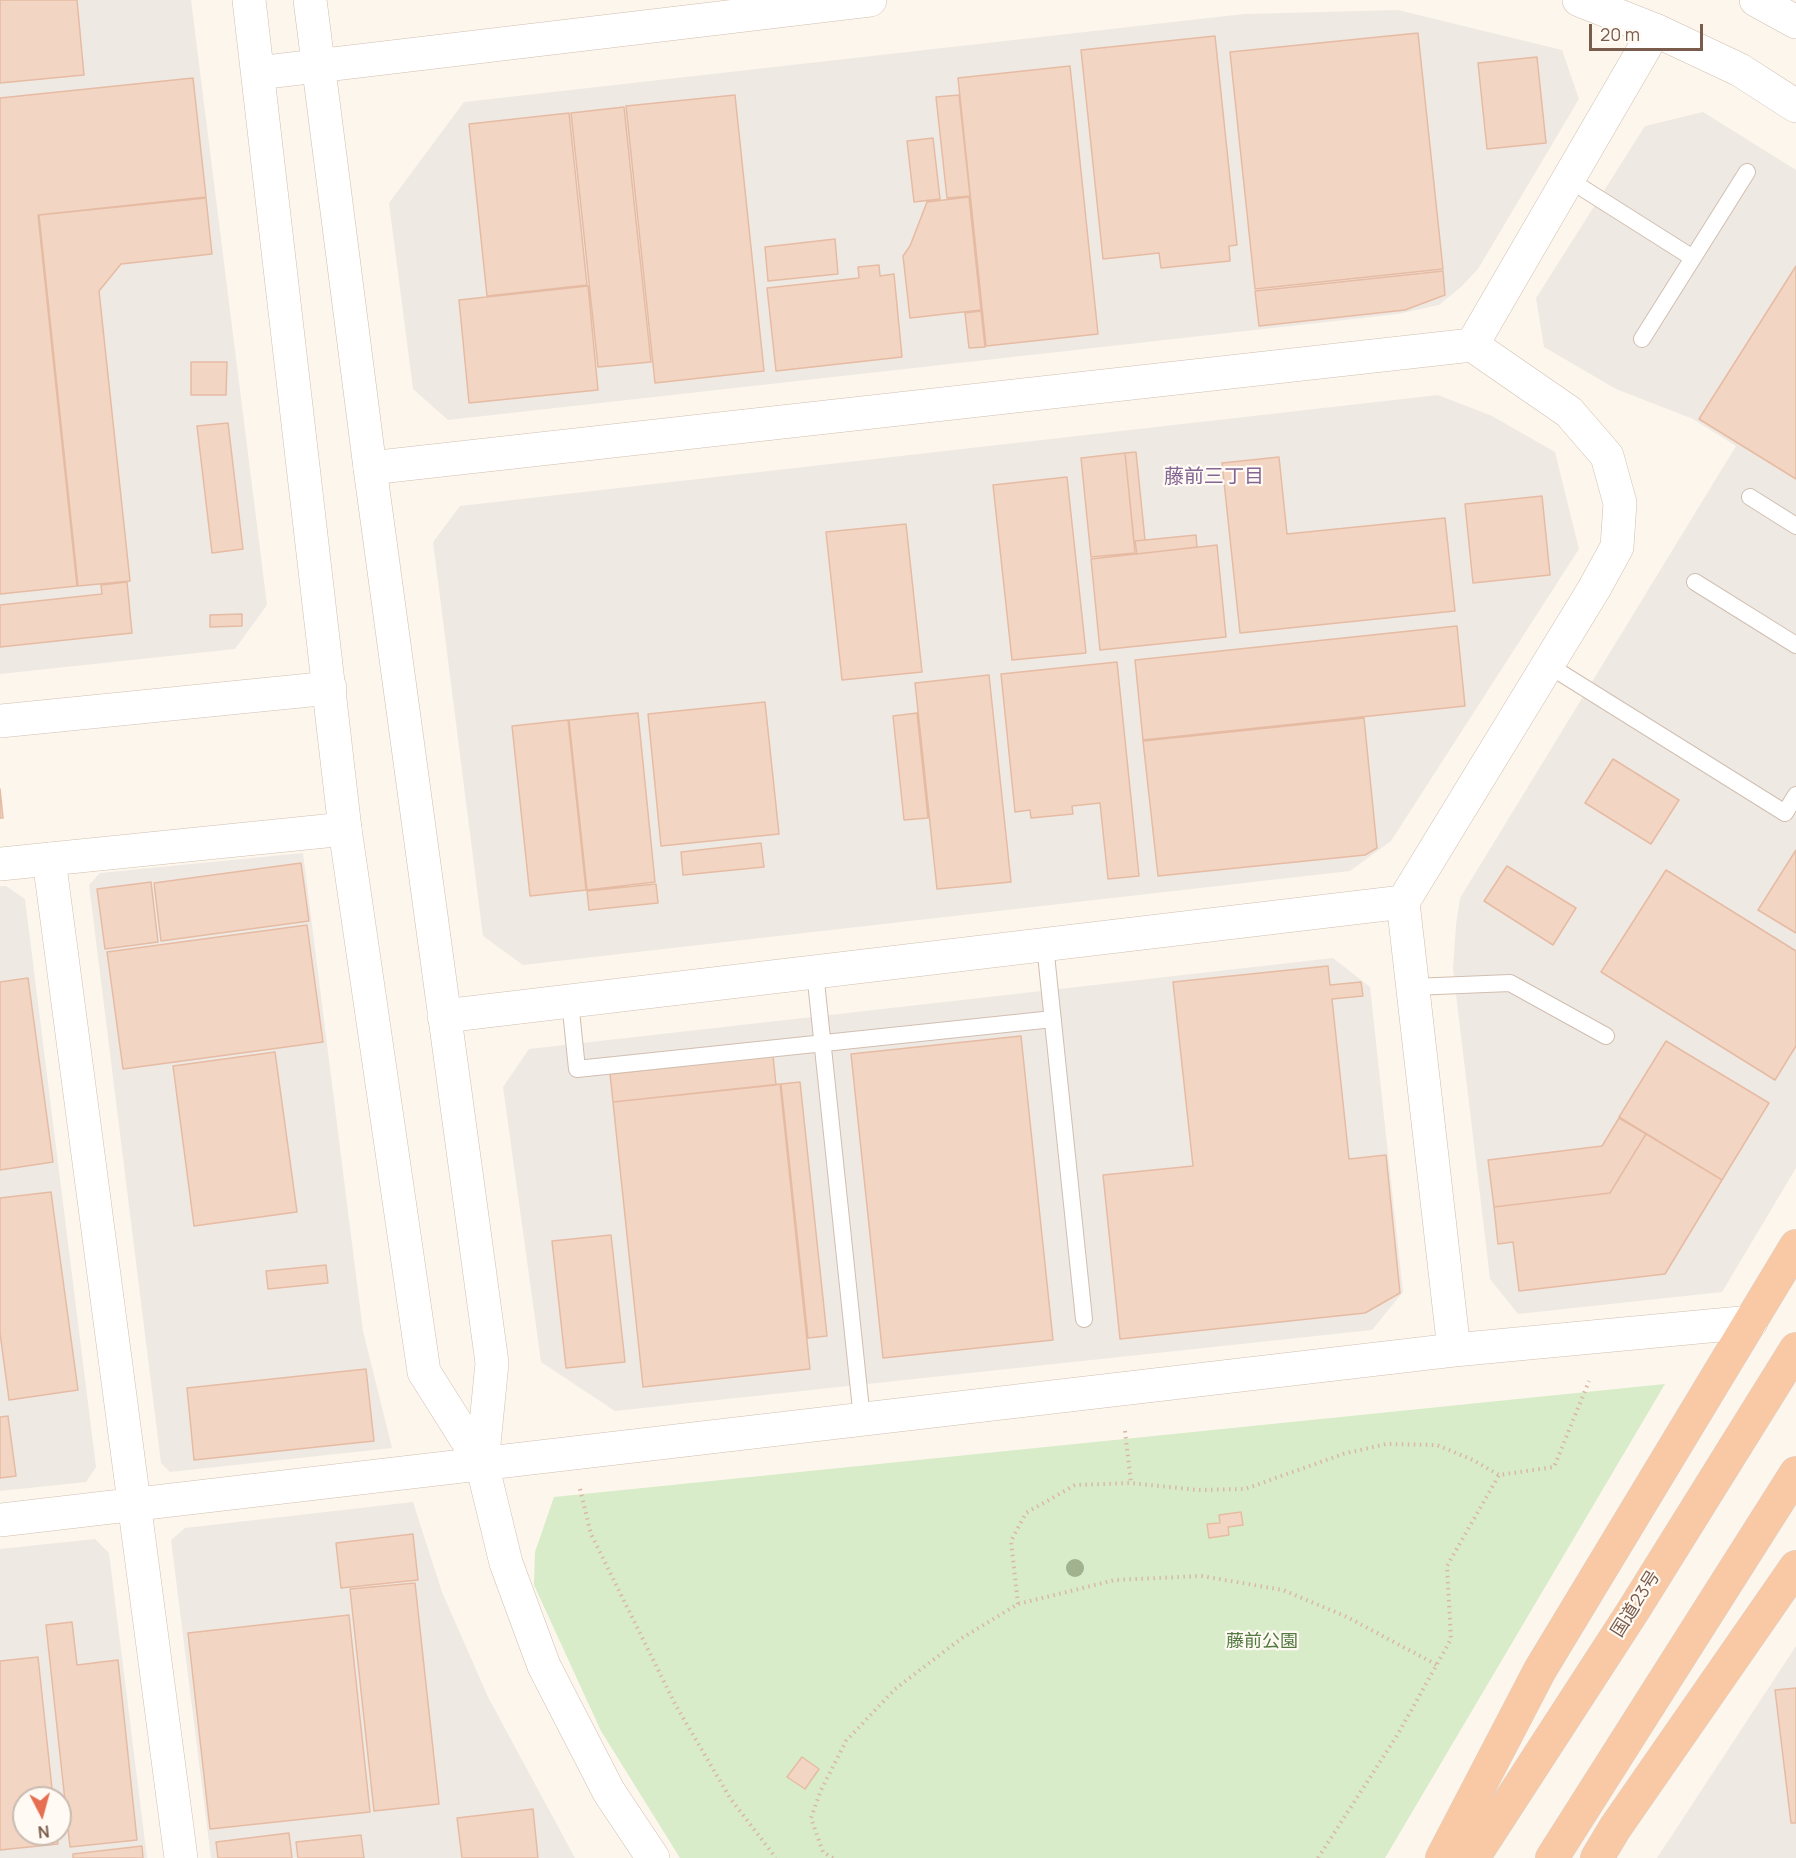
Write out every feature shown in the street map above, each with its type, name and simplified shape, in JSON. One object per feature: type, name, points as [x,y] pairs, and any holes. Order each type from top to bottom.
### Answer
[{"type":"highway","points":[[1442,1858],[1540,1670],[1796,1246]]},
{"type":"highway","name":"国道23号","points":[[1473,1858],[1633,1611],[1796,1349]]},
{"type":"highway","points":[[1552,1858],[1796,1473]]},
{"type":"highway","points":[[1597,1858],[1615,1828],[1796,1567]]},
{"type":"street","points":[[249,0],[345,829],[424,1372],[482,1464],[506,1563],[544,1666],[609,1792],[653,1858]]},
{"type":"street","points":[[310,0],[370,468],[492,1363],[482,1464]]},
{"type":"street","points":[[258,73],[870,0]]},
{"type":"street","points":[[1578,0],[1655,30],[1740,70],[1796,106]]},
{"type":"street","points":[[1756,0],[1796,22]]},
{"type":"street","points":[[1473,345],[1655,30]]},
{"type":"street","points":[[370,468],[1473,345],[1569,412],[1607,456],[1620,503],[1617,547],[1548,665],[1403,902],[1454,1350]]},
{"type":"street","points":[[0,721],[330,688]]},
{"type":"street","points":[[0,864],[345,829]]},
{"type":"street","points":[[49,859],[181,1858]]},
{"type":"street","points":[[444,1016],[1403,902]]},
{"type":"street","points":[[0,1520],[1454,1350],[1751,1322]]},
{"type":"lane","points":[[1642,339],[1747,172]]},
{"type":"lane","points":[[1568,179],[1694,258]]},
{"type":"lane","points":[[1750,497],[1796,526]]},
{"type":"lane","points":[[1695,582],[1796,645]]},
{"type":"lane","points":[[1548,665],[1785,813],[1796,795]]},
{"type":"lane","points":[[1045,945],[1084,1319]]},
{"type":"lane","points":[[815,972],[862,1419]]},
{"type":"lane","points":[[1413,987],[1510,983],[1606,1036]]},
{"type":"lane","points":[[570,1001],[577,1069],[1053,1019]]},
{"type":"path","points":[[1018,1604],[1011,1541],[1026,1513],[1075,1485],[1131,1483],[1198,1490],[1245,1489],[1343,1454],[1386,1444],[1437,1445],[1473,1460],[1499,1475],[1554,1467],[1589,1381]]},
{"type":"path","points":[[1125,1431],[1131,1483]]},
{"type":"path","points":[[1318,1858],[1398,1734],[1451,1639],[1447,1566],[1499,1475]]},
{"type":"path","points":[[580,1489],[591,1534],[675,1704],[730,1798],[776,1858]]},
{"type":"path","points":[[833,1858],[823,1852],[811,1818],[821,1790],[846,1741],[896,1689],[962,1638],[1018,1604],[1115,1580],[1201,1576],[1283,1590],[1347,1617],[1437,1665]]},
{"type":"shaded area","points":[[0,0],[191,0],[267,605],[235,649],[0,674]]},
{"type":"shaded area","points":[[1398,10],[1562,50],[1579,99],[1478,269],[1439,305],[1398,314],[448,420],[413,389],[389,203],[464,102],[1244,14]]},
{"type":"shaded area","points":[[1703,112],[1796,170],[1796,1168],[1722,1292],[1518,1314],[1490,1279],[1453,969],[1460,898],[1736,446],[1693,419],[1616,389],[1544,347],[1536,298],[1645,126]]},
{"type":"shaded area","points":[[1438,395],[1492,416],[1555,452],[1579,549],[1391,841],[1350,871],[523,965],[483,936],[433,542],[460,506]]},
{"type":"shaded area","points":[[303,853],[363,1331],[392,1448],[170,1472],[161,1463],[89,885],[100,873]]},
{"type":"shaded area","points":[[0,886],[6,886],[25,899],[96,1467],[86,1482],[0,1491]]},
{"type":"shaded area","points":[[1333,958],[1370,987],[1403,1292],[1372,1330],[615,1411],[541,1362],[503,1087],[529,1049]]},
{"type":"shaded area","points":[[413,1502],[442,1592],[488,1697],[575,1858],[211,1858],[171,1540],[185,1528]]},
{"type":"shaded area","points":[[95,1539],[109,1553],[147,1858],[0,1858],[0,1549]]},
{"type":"shaded area","points":[[1796,1646],[1796,1858],[1657,1858]]},
{"type":"green space","name":"藤前公園","points":[[1665,1384],[1385,1858],[680,1858],[601,1731],[534,1585],[535,1552],[554,1497]]},
{"type":"building","points":[[0,0],[77,0],[84,75],[0,83]]},
{"type":"building","points":[[1418,33],[1443,269],[1255,289],[1230,52]]},
{"type":"building","points":[[1215,36],[1237,245],[1229,246],[1230,261],[1161,268],[1159,253],[1103,259],[1081,50]]},
{"type":"building","points":[[1537,57],[1546,143],[1487,149],[1478,63]]},
{"type":"building","points":[[1070,66],[1098,334],[986,346],[958,78]]},
{"type":"building","points":[[193,78],[206,197],[38,215],[77,586],[0,594],[0,98]]},
{"type":"building","points":[[735,95],[764,371],[655,383],[626,106]]},
{"type":"building","points":[[959,95],[970,196],[947,198],[936,97]]},
{"type":"building","points":[[624,107],[651,362],[598,367],[571,113]]},
{"type":"building","points":[[569,113],[587,285],[487,296],[469,124]]},
{"type":"building","points":[[933,138],[940,199],[914,202],[907,141]]},
{"type":"building","points":[[969,197],[981,310],[910,318],[903,256],[910,246],[927,202]]},
{"type":"building","points":[[206,198],[212,254],[121,264],[99,291],[130,581],[78,586],[39,215]]},
{"type":"building","points":[[835,239],[838,274],[768,281],[765,247]]},
{"type":"building","points":[[879,265],[880,276],[894,274],[902,357],[776,371],[767,288],[859,278],[858,267]]},
{"type":"building","points":[[1796,266],[1796,479],[1699,419]]},
{"type":"building","points":[[1443,271],[1445,295],[1405,310],[1259,326],[1255,291]]},
{"type":"building","points":[[588,286],[598,390],[469,403],[459,300]]},
{"type":"building","points":[[981,311],[985,347],[969,348],[965,313]]},
{"type":"building","points":[[191,362],[227,362],[226,395],[191,395]]},
{"type":"building","points":[[228,423],[243,549],[212,553],[197,426]]},
{"type":"building","points":[[1136,452],[1145,540],[1134,541],[1125,453]]},
{"type":"building","points":[[1125,453],[1135,553],[1091,557],[1081,458]]},
{"type":"building","points":[[1279,457],[1287,534],[1445,518],[1455,611],[1240,633],[1222,463]]},
{"type":"building","points":[[1067,477],[1086,653],[1012,660],[993,485]]},
{"type":"building","points":[[1542,496],[1550,575],[1473,583],[1465,504]]},
{"type":"building","points":[[906,524],[922,672],[842,680],[826,532]]},
{"type":"building","points":[[1196,535],[1197,547],[1137,554],[1135,541]]},
{"type":"building","points":[[1217,545],[1226,637],[1100,650],[1091,559]]},
{"type":"building","points":[[127,582],[132,633],[0,647],[0,605],[102,594],[101,585]]},
{"type":"building","points":[[242,614],[242,626],[210,627],[210,615]]},
{"type":"building","points":[[1457,626],[1465,706],[1143,740],[1135,660]]},
{"type":"building","points":[[1117,662],[1139,876],[1108,879],[1100,803],[1072,806],[1073,814],[1031,818],[1030,810],[1015,812],[1001,674]]},
{"type":"building","points":[[989,675],[1011,882],[937,889],[915,683]]},
{"type":"building","points":[[765,702],[779,834],[661,846],[648,714]]},
{"type":"building","points":[[638,713],[655,882],[587,890],[569,720]]},
{"type":"building","points":[[917,713],[928,818],[904,820],[893,716]]},
{"type":"building","points":[[1364,718],[1377,848],[1365,855],[1158,876],[1143,741]]},
{"type":"building","points":[[568,720],[586,890],[530,896],[512,726]]},
{"type":"building","points":[[1613,759],[1679,800],[1651,844],[1585,803]]},
{"type":"building","points":[[0,789],[3,818],[0,818]]},
{"type":"building","points":[[761,843],[764,867],[683,875],[681,852]]},
{"type":"building","points":[[1796,850],[1796,933],[1758,910]]},
{"type":"building","points":[[301,863],[309,921],[161,941],[154,883]]},
{"type":"building","points":[[1507,866],[1576,908],[1553,945],[1484,901]]},
{"type":"building","points":[[1666,870],[1796,951],[1796,1046],[1775,1080],[1601,972]]},
{"type":"building","points":[[151,882],[158,942],[105,949],[97,889]]},
{"type":"building","points":[[656,884],[658,903],[589,910],[587,891]]},
{"type":"building","points":[[307,925],[323,1042],[123,1069],[107,952]]},
{"type":"building","points":[[1328,966],[1330,985],[1361,982],[1363,996],[1332,999],[1349,1159],[1386,1155],[1400,1293],[1365,1313],[1120,1339],[1103,1175],[1193,1166],[1173,982]]},
{"type":"building","points":[[28,978],[53,1162],[0,1170],[0,982]]},
{"type":"building","points":[[1021,1036],[1053,1340],[883,1358],[851,1054]]},
{"type":"building","points":[[1666,1041],[1769,1103],[1722,1180],[1619,1117]]},
{"type":"building","points":[[275,1052],[297,1212],[194,1226],[173,1066]]},
{"type":"building","points":[[773,1056],[776,1085],[613,1102],[610,1074]]},
{"type":"building","points":[[800,1082],[827,1336],[808,1338],[781,1084]]},
{"type":"building","points":[[780,1084],[810,1369],[643,1387],[613,1102]]},
{"type":"building","points":[[1619,1118],[1646,1134],[1610,1193],[1494,1207],[1488,1160],[1602,1146]]},
{"type":"building","points":[[1646,1134],[1722,1180],[1665,1274],[1519,1291],[1513,1242],[1498,1244],[1494,1207],[1610,1193]]},
{"type":"building","points":[[51,1192],[78,1390],[9,1400],[0,1333],[0,1198]]},
{"type":"building","points":[[611,1235],[625,1362],[566,1368],[552,1241]]},
{"type":"building","points":[[326,1265],[328,1283],[268,1289],[266,1271]]},
{"type":"building","points":[[366,1369],[374,1441],[194,1460],[187,1388]]},
{"type":"building","points":[[8,1416],[16,1476],[0,1478],[0,1417]]},
{"type":"building","points":[[1241,1512],[1243,1525],[1228,1527],[1229,1535],[1209,1538],[1207,1524],[1220,1523],[1219,1515]]},
{"type":"building","points":[[413,1534],[418,1580],[341,1588],[336,1543]]},
{"type":"building","points":[[415,1583],[439,1804],[374,1811],[350,1589]]},
{"type":"building","points":[[349,1615],[370,1812],[210,1829],[188,1633]]},
{"type":"building","points":[[72,1622],[77,1665],[118,1660],[137,1840],[70,1847],[72,1846],[72,1786],[63,1786],[46,1625]]},
{"type":"building","points":[[38,1657],[52,1786],[12,1786],[12,1846],[39,1846],[0,1850],[0,1661]]},
{"type":"building","points":[[1796,1688],[1796,1823],[1791,1823],[1775,1690]]},
{"type":"building","points":[[802,1757],[819,1769],[805,1789],[787,1777]]},
{"type":"building","points":[[533,1809],[538,1858],[462,1858],[457,1818]]},
{"type":"building","points":[[289,1833],[292,1858],[218,1858],[216,1842]]},
{"type":"building","points":[[361,1835],[364,1858],[298,1858],[296,1842]]},
{"type":"building","points":[[142,1846],[143,1858],[73,1858],[73,1854]]},
{"type":"district","name":"藤前三丁目","points":[[1214,477]]}]
